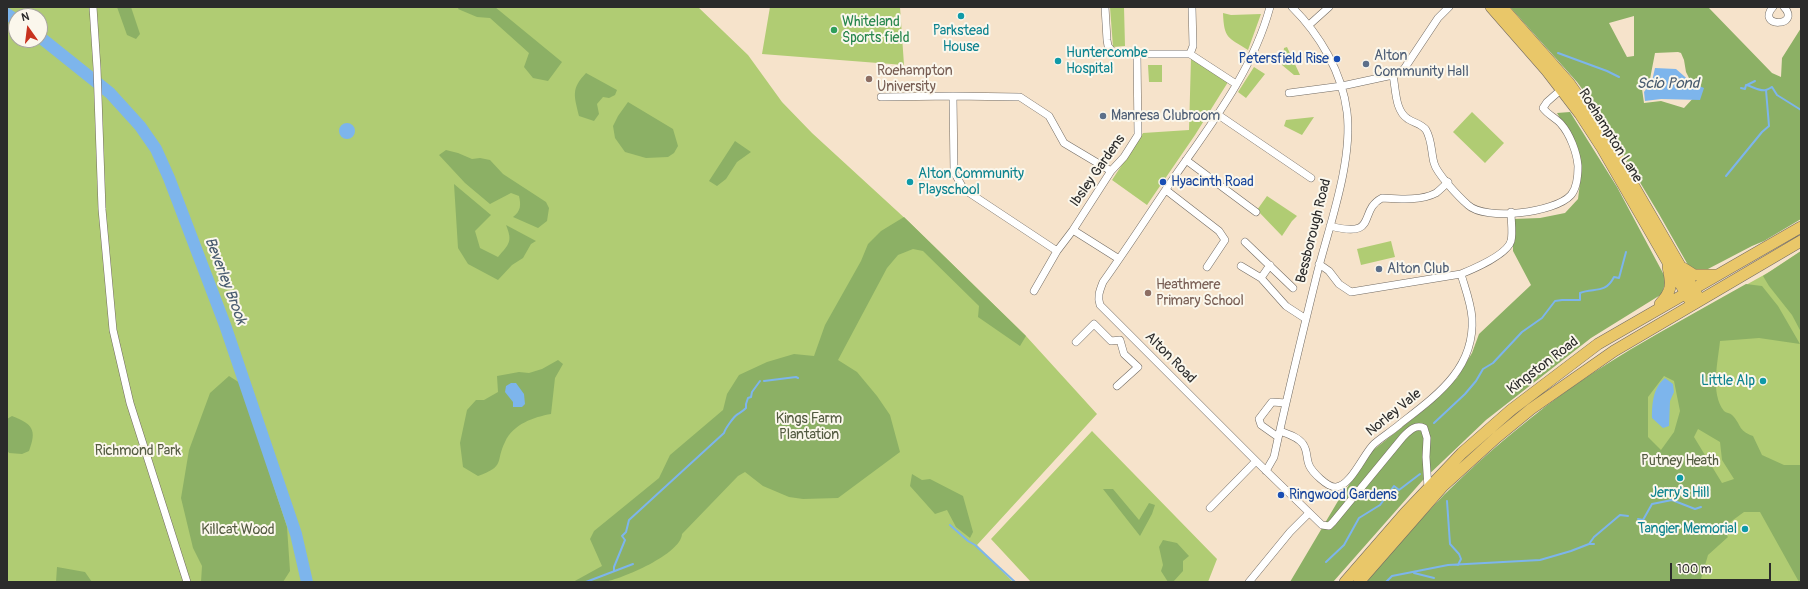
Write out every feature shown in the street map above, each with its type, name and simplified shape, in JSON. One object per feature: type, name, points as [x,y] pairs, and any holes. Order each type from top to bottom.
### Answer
[{"type":"highway","name":"Roehampton Lane","points":[[1490,7],[1565,86],[1666,259],[1690,292]]},
{"type":"highway","name":"Roehampton Lane","points":[[1502,7],[1599,126],[1678,265],[1690,292]]},
{"type":"highway","name":"Kingston Road","points":[[1345,582],[1428,488],[1462,453],[1510,410],[1598,344],[1656,309],[1690,292],[1801,227]]},
{"type":"highway","name":"Kingston Road","points":[[1359,582],[1424,506],[1463,467],[1497,437],[1583,371],[1696,302],[1801,241]]},
{"type":"highway","points":[[1656,309],[1669,294],[1670,274],[1666,259]]},
{"type":"highway","points":[[1678,265],[1694,275],[1719,275]]},
{"type":"highway","points":[[1690,292],[1696,302]]},
{"type":"street","points":[[93,7],[97,68],[102,209],[113,330],[130,403],[187,582]]},
{"type":"street","points":[[1105,7],[1108,46],[1116,53],[1190,54],[1236,84]]},
{"type":"street","points":[[1190,54],[1193,46],[1192,7]]},
{"type":"street","name":"Alton Road","points":[[1270,7],[1252,57],[1217,114],[1103,282],[1098,299],[1100,305],[1108,315],[1322,525],[1329,526],[1333,522],[1403,437],[1411,429],[1417,426],[1424,428],[1426,432],[1428,488]]},
{"type":"street","name":"Bessborough Road","points":[[1266,471],[1274,457],[1319,264],[1330,226],[1348,135],[1347,112],[1342,86],[1331,61],[1309,25],[1292,7]]},
{"type":"street","points":[[1309,25],[1329,7]]},
{"type":"street","points":[[1289,93],[1342,86],[1393,76],[1404,68],[1438,18],[1449,7]]},
{"type":"street","points":[[1770,7],[1770,17],[1773,22],[1779,23],[1784,21],[1787,16],[1787,10],[1784,7]]},
{"type":"street","name":"Ibsley Gardens","points":[[1034,291],[1058,251],[1111,171],[1124,157],[1138,135],[1137,54]]},
{"type":"street","points":[[1393,76],[1399,112],[1426,130],[1430,141],[1434,163],[1468,206],[1478,211],[1489,213],[1544,209],[1558,205],[1571,194],[1576,183],[1578,166],[1570,140],[1561,124],[1543,108],[1547,102],[1565,86]]},
{"type":"street","points":[[953,96],[954,172],[956,178],[968,192],[1058,251]]},
{"type":"street","points":[[881,97],[1020,97],[1049,116],[1064,143],[1111,171]]},
{"type":"street","points":[[1217,114],[1311,178]]},
{"type":"street","points":[[1186,160],[1256,212]]},
{"type":"street","points":[[1330,226],[1345,230],[1358,229],[1364,224],[1377,200],[1382,198],[1418,198],[1427,196],[1436,193],[1448,182]]},
{"type":"street","points":[[1166,190],[1219,231],[1225,240],[1206,267]]},
{"type":"street","points":[[1319,264],[1329,271],[1339,284],[1351,292],[1461,274],[1477,267],[1506,248],[1511,241],[1510,212]]},
{"type":"street","name":"Ibsley Gardens","points":[[1073,230],[1119,259]]},
{"type":"street","points":[[1245,242],[1293,288]]},
{"type":"street","points":[[1261,278],[1270,265]]},
{"type":"street","points":[[1241,266],[1261,278],[1286,306],[1306,319]]},
{"type":"street","name":"Norley Vale","points":[[1279,434],[1295,437],[1303,443],[1310,465],[1325,482],[1336,488],[1342,485],[1356,470],[1373,445],[1440,393],[1457,373],[1468,348],[1472,318],[1461,274]]},
{"type":"street","points":[[1076,342],[1094,324],[1111,341],[1120,340],[1127,333]]},
{"type":"street","points":[[1117,386],[1138,367],[1124,354],[1120,340]]},
{"type":"street","points":[[1279,434],[1261,425],[1259,419],[1272,402],[1286,403]]},
{"type":"street","points":[[1210,508],[1256,461]]},
{"type":"street","points":[[1249,582],[1290,532],[1309,513]]},
{"type":"green space","name":"Richmond Park","points":[[7,7],[698,7],[748,55],[782,102],[812,133],[909,222],[1026,336],[1097,414],[977,545],[1013,582],[7,582]]},
{"type":"green space","points":[[117,7],[131,7],[140,34],[136,39],[127,35]]},
{"type":"green space","points":[[459,7],[495,7],[562,62],[548,81],[533,78],[524,67],[529,53],[490,18],[477,17],[458,9]]},
{"type":"green space","name":"Whiteland Sports field","points":[[770,7],[900,7],[904,65],[762,54]]},
{"type":"green space","points":[[1110,7],[1124,7],[1125,46],[1113,47]]},
{"type":"green space","points":[[1510,7],[1708,7],[1772,73],[1781,77],[1782,58],[1801,28],[1801,219],[1764,241],[1706,270],[1696,270],[1688,265],[1591,101],[1577,82]],"holes":[[[1634,16],[1634,56],[1627,57],[1609,23]],[[1655,53],[1681,53],[1686,72],[1697,94],[1684,108],[1661,101],[1644,103],[1642,89],[1650,79]]]},
{"type":"green space","points":[[1223,13],[1231,15],[1261,14],[1248,50],[1228,36],[1226,33]]},
{"type":"green space","points":[[1287,47],[1300,75],[1294,75],[1282,65],[1284,48]]},
{"type":"green space","points":[[1191,58],[1228,82],[1195,135],[1147,205],[1112,180],[1143,133],[1189,130]]},
{"type":"green space","points":[[1148,65],[1162,65],[1162,82],[1149,82]]},
{"type":"green space","points":[[1254,67],[1265,74],[1246,98],[1238,92]]},
{"type":"green space","points":[[586,73],[617,90],[615,95],[609,98],[603,97],[597,104],[599,114],[594,121],[579,116],[575,97],[576,88]]},
{"type":"green space","points":[[628,102],[673,129],[678,146],[674,153],[668,157],[646,158],[625,152],[615,138],[613,126]]},
{"type":"green space","points":[[1472,112],[1504,143],[1485,163],[1453,132]]},
{"type":"green space","points":[[1570,112],[1617,187],[1664,275],[1665,283],[1662,294],[1591,338],[1486,420],[1423,480],[1333,582],[1290,582],[1338,501],[1372,451],[1429,406],[1457,378],[1472,353],[1479,334],[1531,285],[1513,251],[1513,219],[1540,218],[1565,213],[1578,199],[1582,167],[1572,138],[1557,113]]},
{"type":"green space","points":[[1314,117],[1302,135],[1284,126],[1286,120]]},
{"type":"green space","points":[[735,141],[751,152],[737,162],[726,179],[717,186],[709,181]]},
{"type":"green space","points":[[446,150],[472,159],[480,158],[490,160],[503,174],[546,202],[549,208],[547,221],[538,228],[513,217],[520,208],[520,202],[519,196],[511,193],[490,204],[465,183],[439,155]]},
{"type":"green space","points":[[454,184],[491,215],[475,231],[480,248],[498,257],[509,242],[509,235],[506,225],[536,241],[531,244],[523,258],[512,265],[498,280],[468,264],[458,248]]},
{"type":"green space","points":[[1267,196],[1297,216],[1282,236],[1257,210]]},
{"type":"green space","name":"Kings Farm Plantation","points":[[904,217],[1026,336],[1020,346],[978,317],[979,306],[923,251],[913,249],[898,255],[887,268],[838,360],[857,372],[877,396],[890,415],[900,452],[838,498],[803,499],[789,497],[763,486],[745,472],[738,476],[682,534],[679,542],[672,550],[662,557],[636,571],[612,580],[596,583],[573,582],[602,566],[590,539],[594,531],[659,478],[670,455],[723,410],[727,394],[739,375],[767,362],[794,354],[814,356],[825,325],[861,261],[868,244],[881,231]]},
{"type":"green space","points":[[1391,241],[1395,257],[1361,265],[1357,249]]},
{"type":"green space","name":"Putney Heath","points":[[1801,251],[1801,582],[1366,582],[1444,495],[1502,442],[1545,407],[1590,375],[1631,349],[1771,271]]},
{"type":"green space","points":[[1801,251],[1801,332],[1792,315],[1763,276]]},
{"type":"green space","name":"Putney Heath","points":[[1746,284],[1762,286],[1778,306],[1800,344],[1759,338],[1720,341],[1716,377],[1717,395],[1724,411],[1732,415],[1744,432],[1753,436],[1762,455],[1784,465],[1801,465],[1801,582],[1799,582],[1760,512],[1744,512],[1722,528],[1728,537],[1708,555],[1701,579],[1702,582],[1366,582],[1457,482],[1532,417],[1618,357]],"holes":[[[1664,376],[1674,381],[1680,411],[1674,432],[1661,450],[1648,437],[1648,397]],[[1698,429],[1720,442],[1722,460],[1734,479],[1722,483],[1694,437]]]},
{"type":"green space","points":[[558,360],[563,364],[555,378],[551,414],[531,419],[513,430],[505,442],[498,463],[493,469],[478,476],[463,467],[460,443],[467,410],[476,400],[484,400],[498,392],[497,376],[519,372],[529,373],[542,369]]},
{"type":"green space","name":"Killcat Wood","points":[[229,376],[240,383],[287,527],[290,571],[283,582],[201,582],[202,566],[193,548],[181,498],[189,450],[210,393]]},
{"type":"green space","points":[[12,416],[29,425],[33,433],[29,451],[22,454],[9,453],[7,450],[7,419]]},
{"type":"green space","points":[[1092,431],[1217,559],[1208,582],[1031,582],[991,539]]},
{"type":"green space","points":[[912,474],[922,480],[930,479],[963,496],[973,532],[970,538],[956,527],[947,510],[935,514],[910,486]]},
{"type":"green space","points":[[1103,489],[1113,489],[1139,520],[1149,503],[1155,505],[1152,514],[1140,536]]},
{"type":"green space","points":[[1163,540],[1177,543],[1189,556],[1183,561],[1183,571],[1173,582],[1168,582],[1161,571],[1163,565],[1159,547]]},
{"type":"green space","points":[[57,567],[85,572],[92,582],[56,582]]},
{"type":"water","name":"Scio Pond","points":[[1655,68],[1676,69],[1692,83],[1704,88],[1700,100],[1661,99],[1645,101],[1644,92],[1652,81]]},
{"type":"water","points":[[347,123],[353,125],[355,131],[353,137],[347,139],[341,137],[339,131],[341,125]]},
{"type":"water","points":[[1665,378],[1673,384],[1674,392],[1670,401],[1669,426],[1663,428],[1652,418],[1652,412],[1654,396],[1658,386]]},
{"type":"water","points":[[511,383],[516,383],[524,394],[525,404],[522,407],[513,407],[513,402],[505,392],[506,386]]},
{"type":"waterway","name":"Beverley Brook","points":[[48,43],[110,93],[140,126],[156,149],[169,178],[225,325],[296,534],[307,582]]},
{"type":"waterway","points":[[1558,53],[1619,77]]},
{"type":"waterway","points":[[1747,85],[1755,81]]},
{"type":"waterway","points":[[1741,88],[1745,89],[1746,85],[1759,90],[1767,90],[1772,87],[1777,95],[1801,110]]},
{"type":"waterway","points":[[1726,176],[1762,132],[1769,126],[1766,90]]},
{"type":"waterway","points":[[1434,423],[1465,394],[1476,381],[1483,369],[1493,363],[1522,332],[1542,318],[1555,301],[1580,300],[1580,293],[1598,290],[1607,286],[1614,277],[1619,278],[1626,252]]},
{"type":"waterway","points":[[764,381],[798,378]]},
{"type":"waterway","points":[[614,571],[614,567],[625,540],[622,536],[626,532],[629,520],[724,433],[734,417],[746,408],[748,398],[751,397],[752,392],[760,381]]},
{"type":"waterway","points":[[1326,562],[1344,545],[1359,518],[1380,505],[1394,486],[1399,490],[1420,474]]},
{"type":"waterway","points":[[1638,519],[1643,520],[1652,504],[1672,500],[1695,509],[1701,507]]},
{"type":"waterway","points":[[1447,501],[1450,544],[1459,554],[1461,559],[1458,565]]},
{"type":"waterway","points":[[1589,544],[1594,537],[1620,515],[1628,516]]},
{"type":"waterway","points":[[950,525],[968,541],[975,545],[1015,582]]},
{"type":"waterway","points":[[1386,582],[1392,576],[1448,565],[1540,560],[1589,544],[1594,544]]},
{"type":"waterway","points":[[586,582],[633,564]]},
{"type":"waterway","points":[[1414,573],[1434,578]]},
{"type":"place","name":"Parkstead House","points":[[961,16]]},
{"type":"place","name":"Whiteland Sports field","points":[[834,30]]},
{"type":"place","name":"Petersfield Rise","points":[[1337,59]]},
{"type":"place","name":"Huntercombe Hospital","points":[[1058,61]]},
{"type":"place","name":"Alton Community Hall","points":[[1366,64]]},
{"type":"place","name":"Roehampton University","points":[[869,79]]},
{"type":"place","name":"Manresa Clubroom","points":[[1103,116]]},
{"type":"place","name":"Alton Community Playschool","points":[[910,182]]},
{"type":"place","name":"Hyacinth Road","points":[[1163,182]]},
{"type":"place","name":"Alton Club","points":[[1379,269]]},
{"type":"place","name":"Heathmere Primary School","points":[[1148,293]]},
{"type":"place","name":"Little Alp","points":[[1763,381]]},
{"type":"place","name":"Jerry's Hill","points":[[1680,478]]},
{"type":"place","name":"Ringwood Gardens","points":[[1281,495]]},
{"type":"place","name":"Tangier Memorial","points":[[1745,529]]}]
